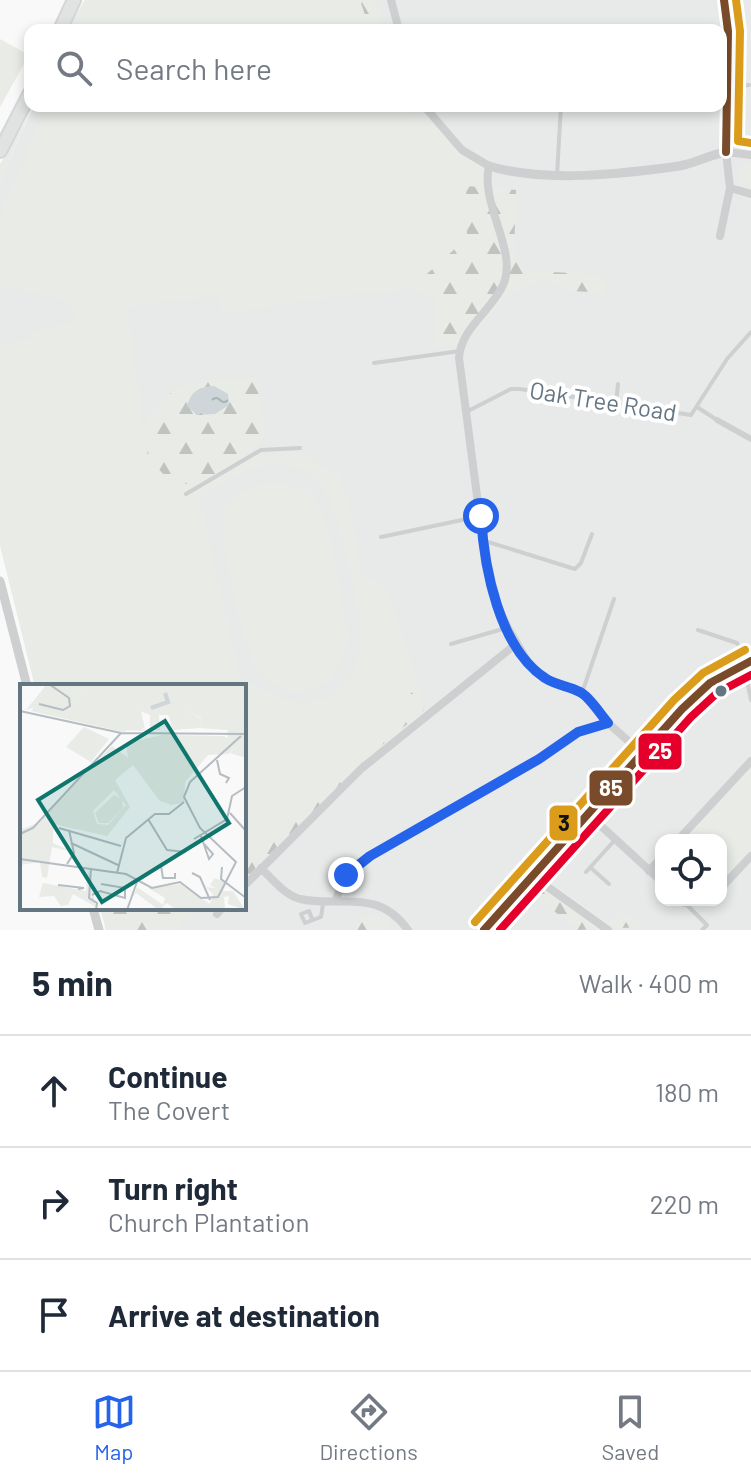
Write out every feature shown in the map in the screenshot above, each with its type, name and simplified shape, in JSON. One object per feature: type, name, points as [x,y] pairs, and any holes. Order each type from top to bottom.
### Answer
[{"type":"main road","points":[[63,24],[74,0]]},
{"type":"main road","points":[[0,151],[24,105]]},
{"type":"street","points":[[391,0],[397,24]]},
{"type":"street","points":[[724,0],[725,24]]},
{"type":"street","points":[[720,236],[730,188],[726,152],[727,66]]},
{"type":"street","points":[[429,112],[462,150],[489,166],[516,173],[557,175],[679,166],[726,152],[751,155]]},
{"type":"street","points":[[489,166],[485,188],[505,256],[504,283],[463,340],[460,351],[492,593],[516,644],[531,667],[546,679],[582,693],[608,723],[643,754]]},
{"type":"street","points":[[730,188],[751,194]]},
{"type":"street","points":[[717,420],[751,439]]},
{"type":"street","points":[[0,581],[26,684]]},
{"type":"street","points":[[246,884],[361,769],[516,644]]},
{"type":"street","points":[[484,930],[703,689],[748,662]]},
{"type":"street","points":[[336,899],[346,875],[370,856],[539,759],[578,732],[608,723]]},
{"type":"street","points":[[684,834],[751,761]]},
{"type":"street","points":[[588,814],[655,876]]},
{"type":"street","points":[[727,882],[751,856]]},
{"type":"street","points":[[649,871],[655,864]]},
{"type":"street","points":[[261,868],[293,896],[324,901],[336,899],[384,908],[397,915],[408,930]]},
{"type":"street","points":[[531,875],[608,930]]},
{"type":"street","points":[[94,910],[99,930]]},
{"type":"lane","points":[[728,88],[749,85]]},
{"type":"lane","points":[[557,175],[561,112]]},
{"type":"lane","name":"Oak Tree Road","points":[[466,412],[511,389],[686,416],[697,407],[727,359],[751,332]]},
{"type":"lane","points":[[374,363],[460,351]]},
{"type":"lane","points":[[616,403],[618,384]]},
{"type":"lane","points":[[697,407],[717,420]]},
{"type":"lane","points":[[186,494],[261,450],[300,448]]},
{"type":"lane","points":[[198,487],[202,496]]},
{"type":"lane","points":[[381,537],[481,516]]},
{"type":"lane","points":[[483,540],[575,569],[592,534]]},
{"type":"lane","points":[[582,693],[614,599]]},
{"type":"lane","points":[[451,644],[508,628]]},
{"type":"lane","points":[[698,630],[737,643],[748,662],[751,700]]},
{"type":"lane","points":[[586,872],[615,839]]},
{"type":"lane","points":[[590,867],[609,884]]},
{"type":"lane","points":[[312,919],[321,917],[324,901]]},
{"type":"lane","points":[[687,906],[707,925],[702,930]]},
{"type":"shaded area","points":[[85,0],[751,0],[751,930],[106,930],[101,910],[246,910],[246,684],[35,684],[0,545],[0,180],[31,112],[727,112],[727,24],[71,24]]},
{"type":"green space","points":[[85,0],[360,0],[368,24],[71,24]]},
{"type":"green space","points":[[360,0],[376,0],[383,24],[368,24]]},
{"type":"green space","points":[[0,39],[24,52],[24,64],[0,107]]},
{"type":"green space","points":[[31,112],[31,112],[0,180],[0,164]]},
{"type":"green space","points":[[44,112],[408,112],[414,117],[430,117],[444,132],[489,166],[485,188],[466,186],[467,238],[410,289],[338,296],[223,314],[218,296],[127,307],[148,458],[171,482],[197,485],[253,449],[276,456],[300,451],[329,472],[340,471],[343,491],[348,495],[362,576],[381,583],[398,619],[418,686],[280,827],[246,844],[246,684],[35,684],[0,545],[0,345],[31,339],[33,330],[68,324],[78,313],[63,299],[0,286],[0,215]],"holes":[[[279,463],[303,471],[322,486],[336,517],[355,594],[361,639],[360,653],[351,674],[339,689],[325,698],[308,702],[273,695],[239,673],[199,498],[246,469]]]},
{"type":"green space","points":[[751,162],[751,187],[740,182],[739,166]]},
{"type":"green space","points":[[466,186],[516,190],[514,254],[525,271],[597,274],[607,282],[604,293],[574,291],[542,280],[508,294],[466,343],[435,347],[436,298],[410,289],[467,238]]},
{"type":"green space","points":[[256,378],[266,435],[253,449],[198,485],[171,482],[148,458],[144,422],[175,388],[217,379]]},
{"type":"green space","points":[[272,483],[308,489],[316,502],[328,533],[345,617],[347,638],[335,673],[323,684],[308,690],[292,691],[275,686],[259,673],[246,643],[227,563],[222,518],[224,507],[239,494]]},
{"type":"green space","points":[[418,686],[424,710],[369,756],[246,878],[246,844],[280,827]]},
{"type":"green space","points":[[751,767],[751,851],[727,876],[727,834],[690,834]]},
{"type":"green space","points":[[545,878],[608,922],[622,912],[643,927],[578,930],[531,893]]},
{"type":"green space","points":[[101,910],[204,910],[182,922],[178,930],[107,930]]},
{"type":"green space","points":[[362,917],[389,917],[387,930],[355,930]]},
{"type":"water","points":[[214,386],[228,394],[229,405],[215,414],[197,415],[187,406],[193,393]]},
{"type":"transit line","name":"85","points":[[724,0],[728,31],[727,92]]},
{"type":"transit line","name":"3","points":[[736,0],[740,31],[738,141],[751,143]]},
{"type":"transit line","name":"85","points":[[726,152],[727,112]]},
{"type":"transit line","name":"3","points":[[475,922],[674,700],[703,673],[745,650]]},
{"type":"transit line","name":"85","points":[[484,930],[682,709],[710,683],[751,661]]},
{"type":"transit line","name":"25","points":[[500,930],[691,717],[717,693],[751,675]]},
{"type":"route","points":[[346,875],[370,856],[539,759],[578,732],[608,723],[582,693],[546,679],[531,667],[516,644],[492,593],[481,516]]}]
